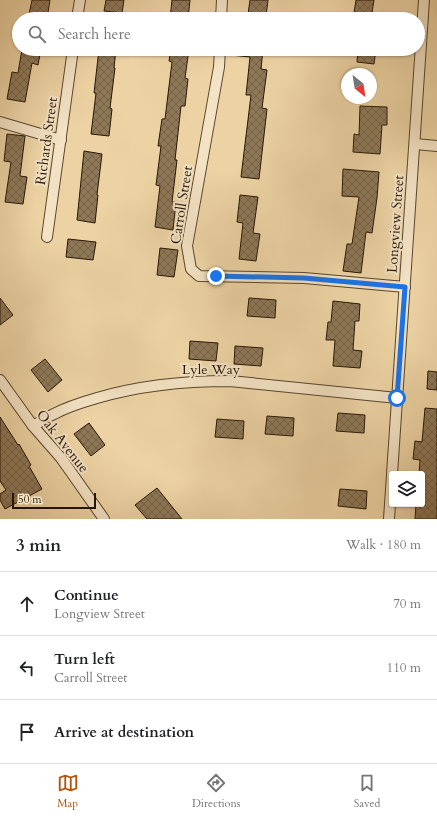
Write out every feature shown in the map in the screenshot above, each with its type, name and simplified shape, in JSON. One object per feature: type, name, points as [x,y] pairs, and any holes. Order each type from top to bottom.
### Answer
[{"type":"street","points":[[79,12],[80,0]]},
{"type":"street","points":[[221,12],[222,0]]},
{"type":"street","name":"Longview Street","points":[[423,12],[424,0]]},
{"type":"street","name":"Richards Street","points":[[47,237],[72,56]]},
{"type":"street","name":"Carroll Street","points":[[220,56],[219,67],[187,246],[191,269],[199,276],[304,278],[405,287]]},
{"type":"street","name":"Longview Street","points":[[392,471],[420,56]]},
{"type":"street","points":[[0,122],[61,140]]},
{"type":"street","points":[[415,144],[437,146]]},
{"type":"street","name":"Oak Avenue","points":[[0,380],[33,426],[61,458],[104,519]]},
{"type":"street","name":"Lyle Way","points":[[33,426],[55,413],[86,401],[124,390],[168,383],[230,381],[397,398]]},
{"type":"street","name":"Longview Street","points":[[389,519],[390,507]]},
{"type":"building","points":[[32,0],[50,0],[48,12],[29,12]]},
{"type":"building","points":[[106,0],[124,0],[122,12],[104,11]]},
{"type":"building","points":[[172,0],[190,0],[189,12],[171,12]]},
{"type":"building","points":[[250,0],[268,0],[266,12],[248,12]]},
{"type":"building","points":[[356,0],[374,0],[372,12],[354,12]]},
{"type":"building","points":[[21,56],[40,56],[38,65],[32,63],[25,102],[7,99],[12,72],[18,73]]},
{"type":"building","points":[[98,56],[115,56],[109,136],[91,134],[96,93],[94,93]]},
{"type":"building","points":[[170,56],[188,56],[185,78],[188,79],[185,106],[181,106],[175,160],[177,160],[172,202],[176,202],[173,230],[155,227],[160,186],[156,185],[161,146],[158,146],[162,119],[165,119],[172,62],[169,61]]},
{"type":"building","points":[[240,56],[262,56],[261,69],[267,70],[262,108],[267,109],[259,179],[241,177],[251,95],[246,95],[250,57]]},
{"type":"building","points":[[357,56],[375,56],[374,64],[357,62]]},
{"type":"building","points":[[360,106],[387,107],[387,125],[382,125],[380,154],[353,152],[354,134],[359,135]]},
{"type":"building","points":[[7,134],[25,136],[20,176],[27,177],[23,204],[5,202],[11,162],[4,161]]},
{"type":"building","points":[[84,151],[102,154],[95,223],[77,220]]},
{"type":"building","points":[[343,169],[379,172],[372,233],[366,232],[361,273],[343,271],[347,244],[352,244],[359,197],[342,196]]},
{"type":"building","points":[[240,195],[258,197],[253,233],[260,234],[256,261],[239,259],[243,223],[237,222]]},
{"type":"building","points":[[68,239],[96,242],[93,260],[66,257]]},
{"type":"building","points":[[160,248],[178,250],[174,277],[157,275]]},
{"type":"building","points":[[0,298],[13,315],[0,325]]},
{"type":"building","points":[[249,298],[276,300],[275,318],[247,316]]},
{"type":"building","points":[[333,301],[360,304],[359,321],[355,321],[353,350],[362,351],[360,368],[333,366],[335,340],[326,340],[328,322],[331,322]]},
{"type":"building","points":[[190,341],[218,343],[216,361],[189,359]]},
{"type":"building","points":[[235,346],[263,348],[261,366],[234,364]]},
{"type":"building","points":[[45,359],[62,380],[48,392],[31,370]]},
{"type":"building","points":[[428,371],[437,372],[437,390],[427,389]]},
{"type":"building","points":[[425,408],[437,409],[437,519],[415,519],[416,507],[425,507],[425,471],[419,471],[420,460],[413,459],[415,441],[422,442]]},
{"type":"building","points":[[338,413],[365,415],[364,433],[336,431]]},
{"type":"building","points":[[267,416],[294,418],[293,436],[265,434]]},
{"type":"building","points":[[0,417],[18,445],[19,444],[42,489],[5,509],[0,500],[0,494],[6,490],[0,481]]},
{"type":"building","points":[[217,419],[244,421],[243,439],[215,437]]},
{"type":"building","points":[[89,423],[105,445],[91,456],[74,434]]},
{"type":"building","points":[[157,488],[182,519],[147,519],[135,505]]},
{"type":"building","points":[[340,489],[367,491],[366,509],[338,506]]},
{"type":"route","points":[[216,276],[304,278],[405,287],[397,398]]}]
